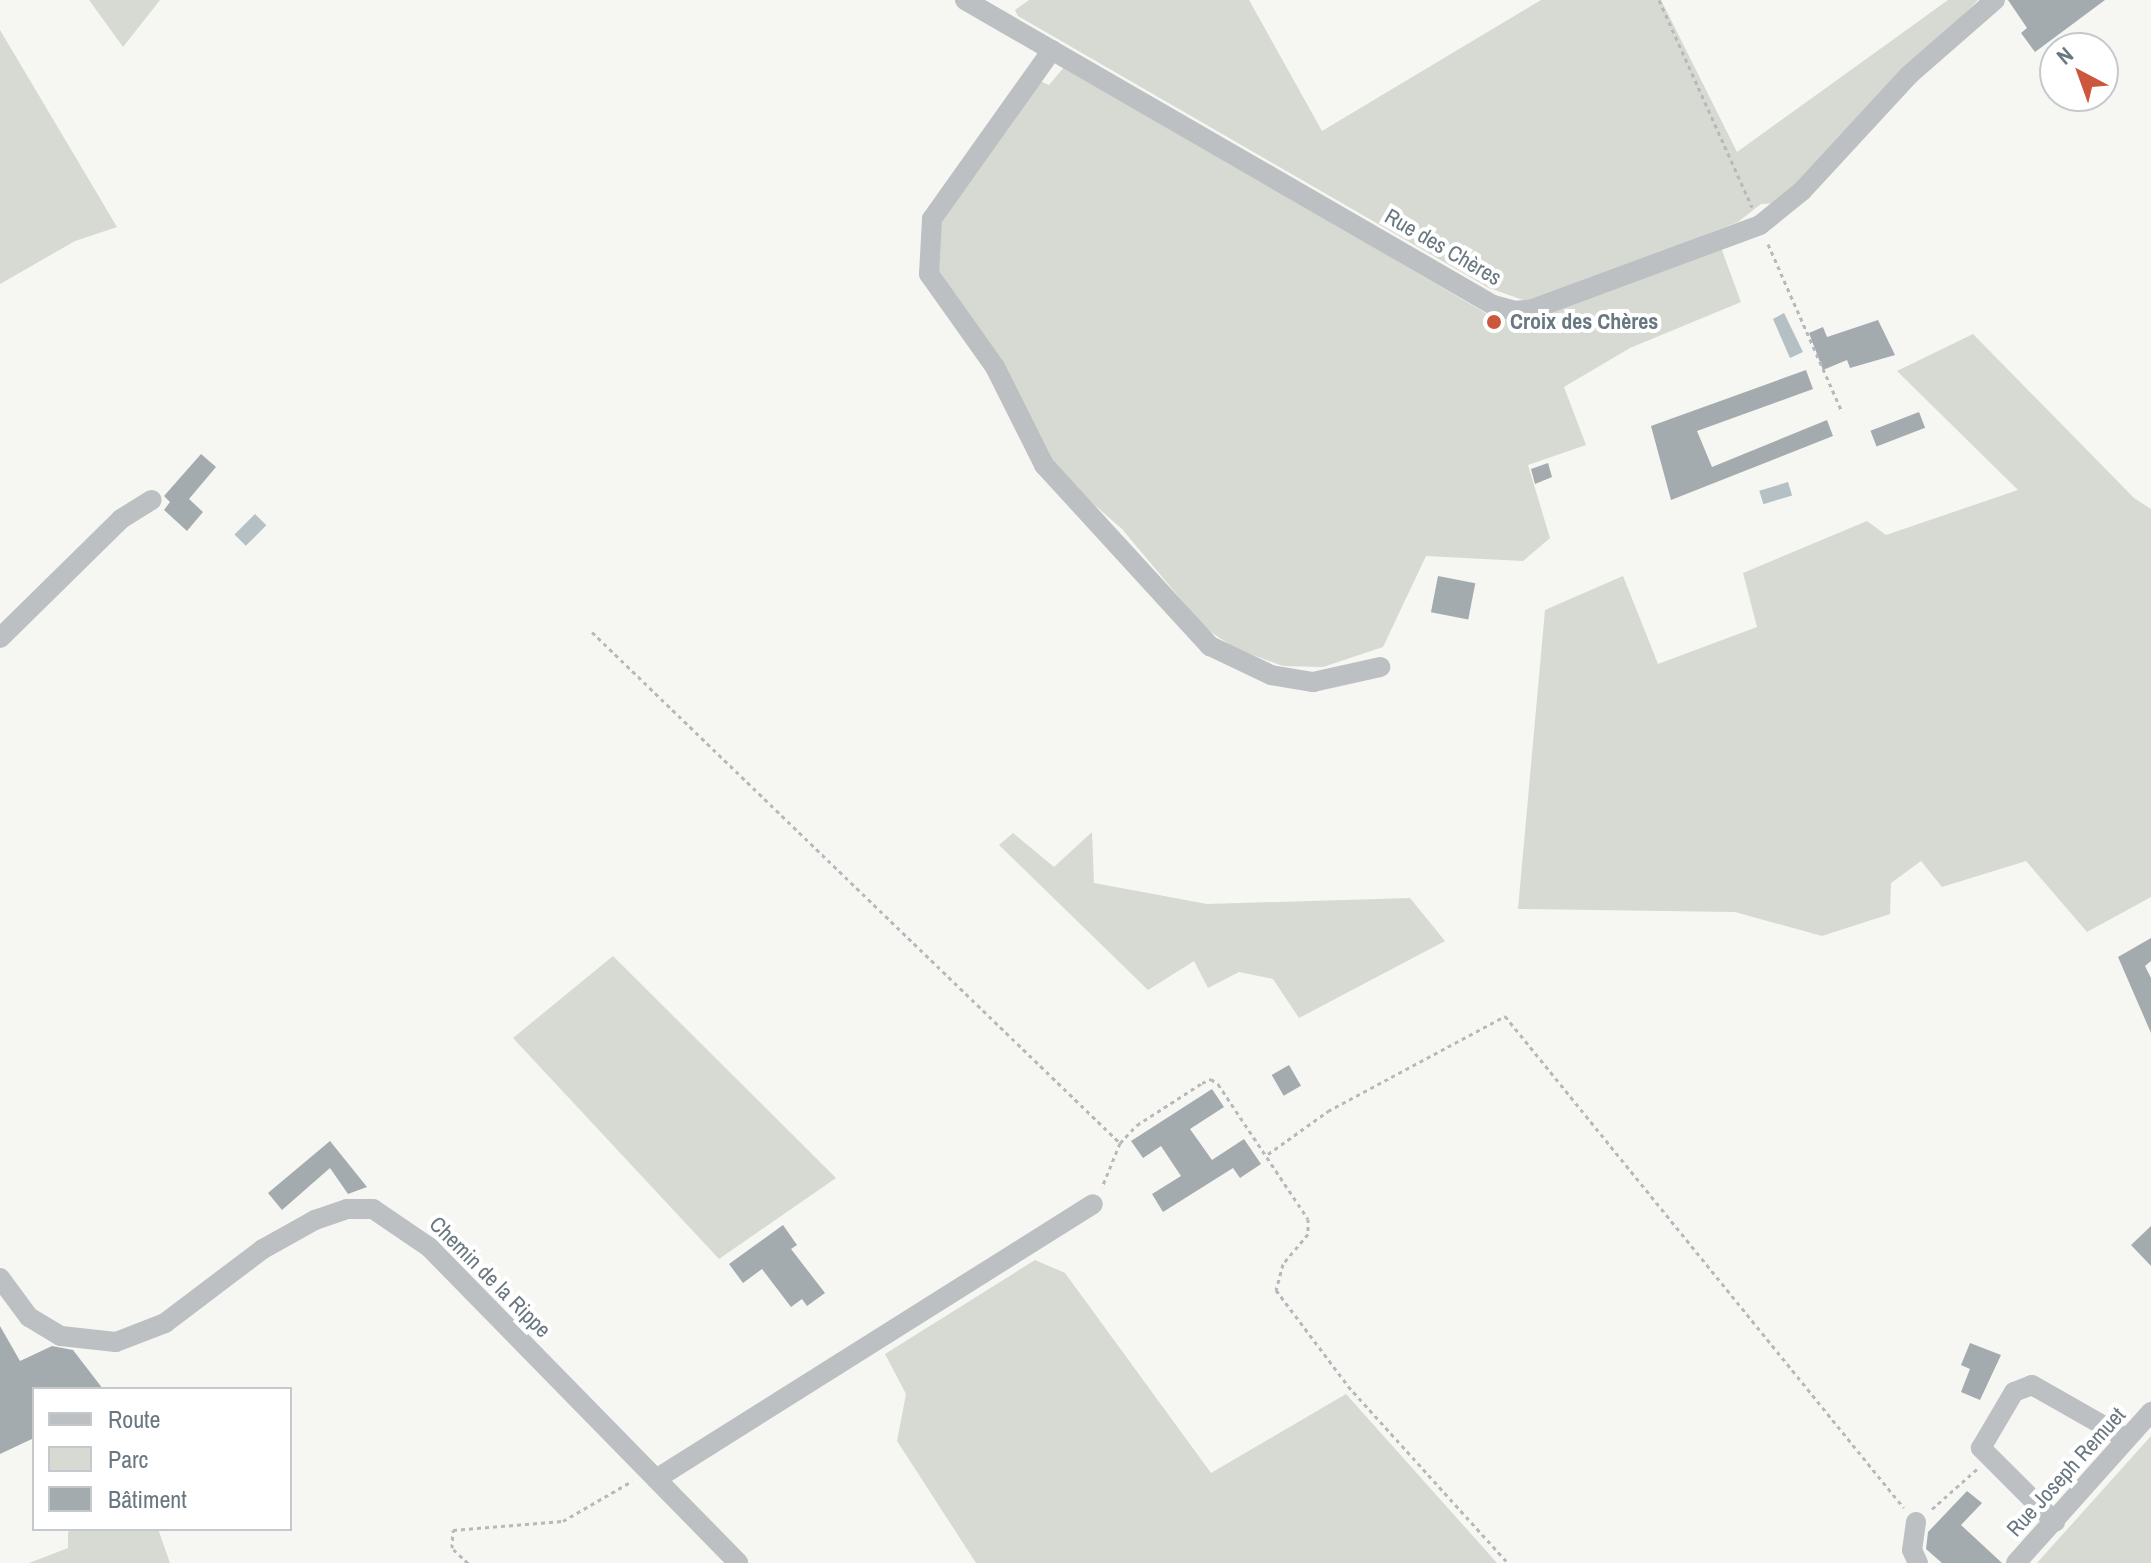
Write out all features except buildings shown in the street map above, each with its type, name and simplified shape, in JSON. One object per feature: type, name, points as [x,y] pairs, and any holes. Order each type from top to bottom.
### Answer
[{"type":"street","name":"Rue des Chères","points":[[965,0],[1493,305],[1515,311],[1533,309],[1760,225],[1802,191],[1909,75],[1995,0]]},
{"type":"street","points":[[1052,50],[932,219],[929,274],[995,367],[1044,465],[1210,646],[1271,675],[1313,682],[1380,667]]},
{"type":"street","points":[[0,638],[121,519],[152,500]]},
{"type":"street","points":[[651,1474],[1093,1204]]},
{"type":"street","name":"Chemin de la Rippe","points":[[0,1278],[29,1317],[61,1336],[116,1342],[165,1323],[263,1249],[315,1220],[347,1209],[373,1209],[429,1247],[738,1563]]},
{"type":"street","points":[[2055,1522],[1988,1460],[1983,1442],[2014,1392],[2026,1384],[2073,1404],[2127,1439]]},
{"type":"street","name":"Rue Joseph Remuet","points":[[2016,1563],[2151,1412]]},
{"type":"street","points":[[1916,1522],[1912,1550],[1918,1563]]},
{"type":"path","points":[[1659,0],[1842,412]]},
{"type":"path","points":[[592,632],[1120,1143]]},
{"type":"path","points":[[1268,1154],[1328,1111],[1505,1016],[1916,1522],[1988,1460]]},
{"type":"path","points":[[1093,1204],[1120,1143],[1137,1125],[1211,1079],[1268,1154],[1308,1219],[1308,1234],[1283,1264],[1276,1290],[1348,1386],[1508,1563]]},
{"type":"path","points":[[468,1563],[452,1548],[453,1530],[563,1521],[651,1474]]},
{"type":"green space","points":[[89,0],[160,0],[123,47]]},
{"type":"green space","points":[[1029,0],[1249,0],[1322,131],[1541,0],[1661,0],[1737,152],[1948,0],[1978,0],[1779,203],[1761,204],[1738,222],[1532,303],[1489,288],[1018,16],[1015,10]]},
{"type":"green space","points":[[0,30],[117,227],[75,241],[0,284]]},
{"type":"green space","points":[[1065,66],[1489,315],[1512,320],[1720,245],[1741,302],[1630,348],[1564,387],[1586,445],[1528,465],[1550,538],[1523,561],[1426,556],[1383,647],[1323,667],[1283,666],[1236,649],[1205,628],[1122,529],[1058,473],[933,266],[934,239],[945,211],[1040,81],[1049,85]]},
{"type":"green space","points":[[1973,334],[2134,498],[2151,509],[2151,897],[2087,932],[2026,861],[1942,887],[1921,861],[1891,883],[1890,914],[1822,936],[1735,912],[1518,909],[1545,610],[1623,576],[1658,664],[1757,627],[1743,573],[1867,521],[1886,535],[2018,490],[1897,371]]},
{"type":"green space","points":[[1092,832],[1094,883],[1207,904],[1410,898],[1445,941],[1299,1018],[1273,979],[1239,972],[1208,988],[1194,961],[1148,990],[999,845],[1013,833],[1054,867]]},
{"type":"green space","points":[[613,956],[836,1178],[719,1259],[513,1038]]},
{"type":"green space","points":[[1035,1260],[1065,1273],[1211,1473],[1346,1394],[1497,1563],[976,1563],[897,1441],[906,1394],[885,1354]]},
{"type":"green space","points":[[2151,1436],[2151,1563],[2037,1563]]},
{"type":"green space","points":[[159,1531],[170,1563],[29,1563],[68,1548],[68,1532]]},
{"type":"shaded area","points":[[1784,313],[1803,352],[1790,358],[1773,319]]},
{"type":"shaded area","points":[[1788,482],[1792,495],[1763,504],[1759,491]]},
{"type":"shaded area","points":[[255,514],[266,525],[246,546],[234,535]]},
{"type":"place","name":"Croix des Chères","points":[[1494,322]]}]
